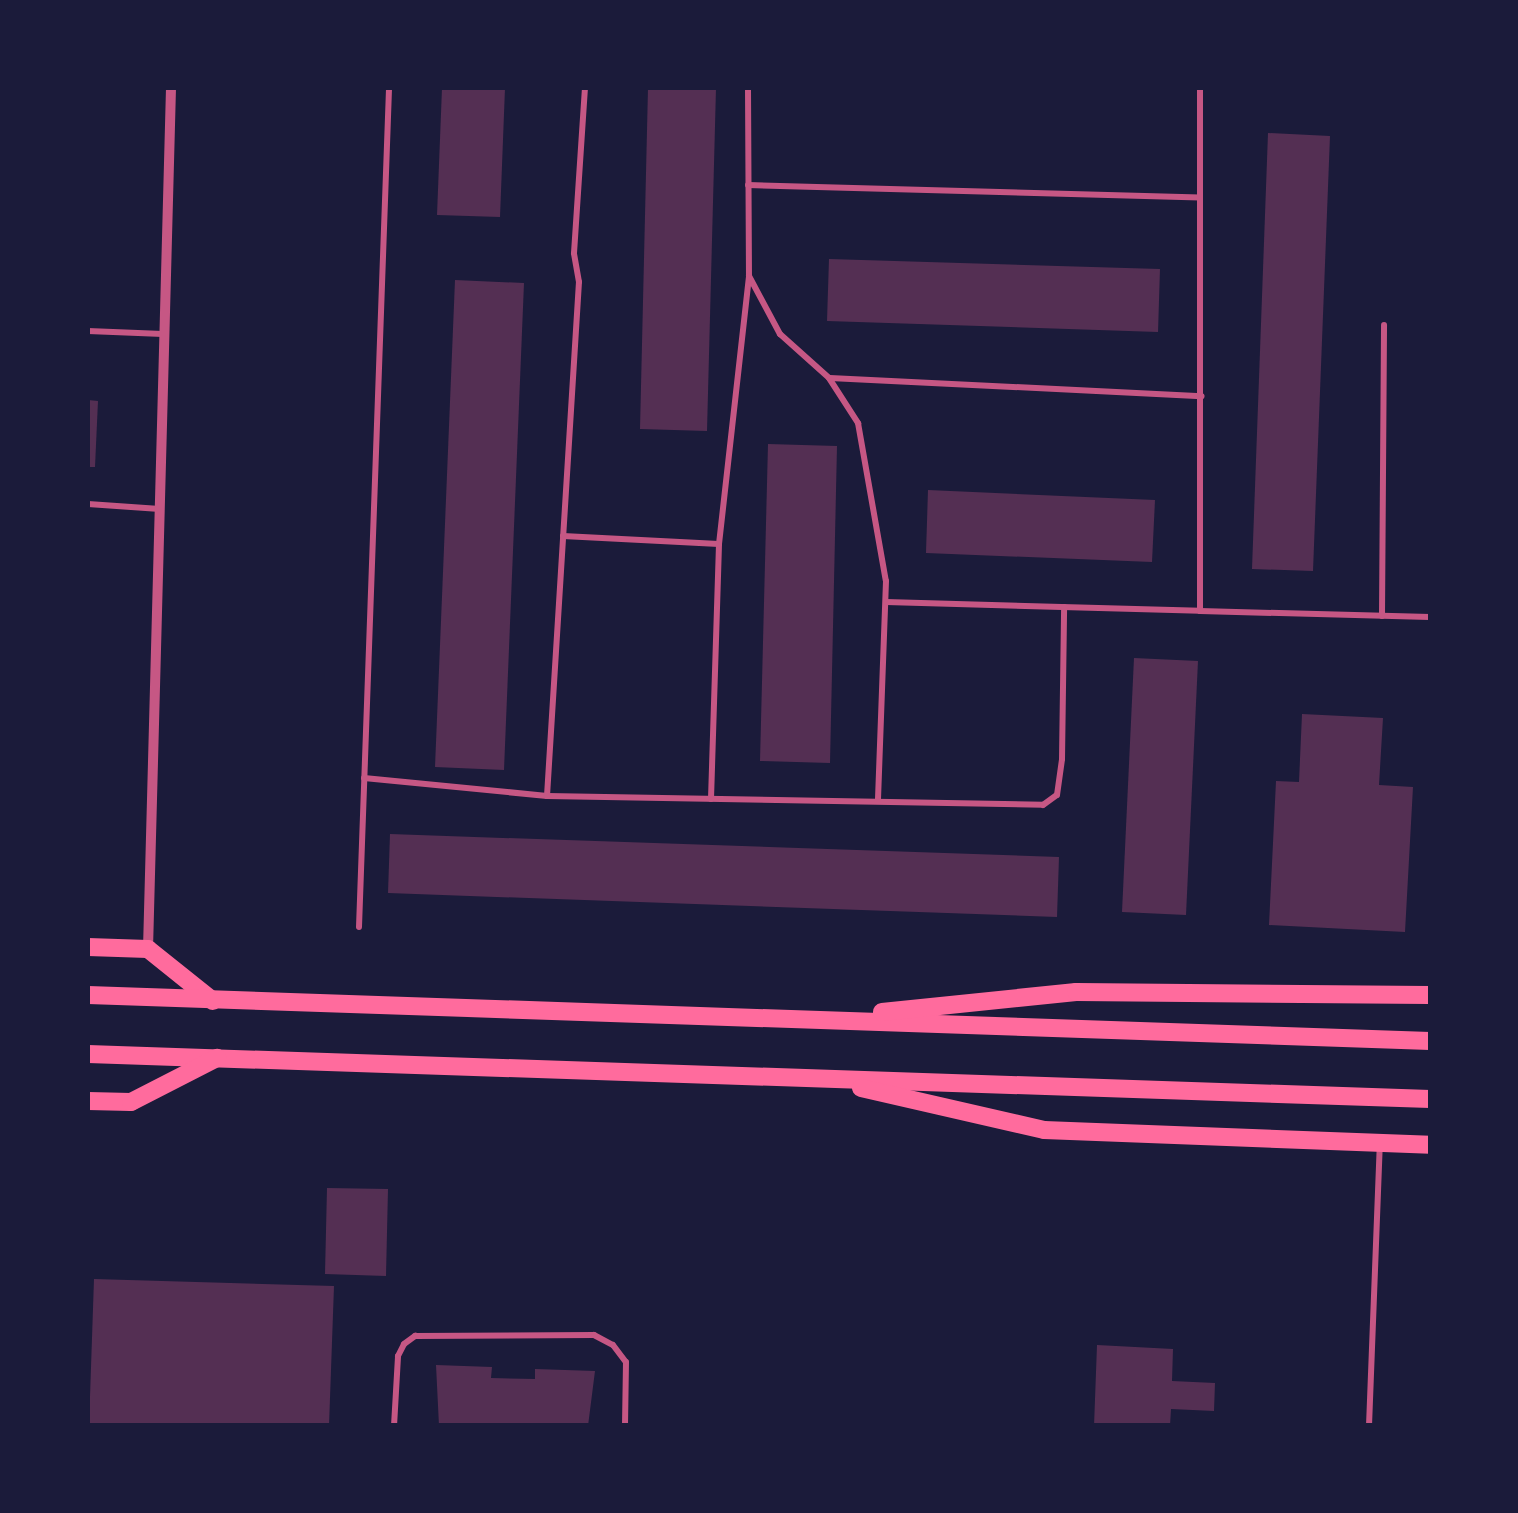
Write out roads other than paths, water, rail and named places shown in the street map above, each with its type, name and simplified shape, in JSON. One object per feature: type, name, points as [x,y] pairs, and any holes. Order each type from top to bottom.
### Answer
[{"type":"main road","points":[[88,947],[148,949],[213,1001]]},
{"type":"main road","points":[[814,1020],[1076,992],[1430,995]]},
{"type":"main road","points":[[88,995],[1430,1041]]},
{"type":"main road","points":[[88,1054],[1430,1099]]},
{"type":"main road","points":[[88,1101],[131,1102],[222,1056]]},
{"type":"main road","points":[[816,1078],[1044,1130],[1430,1145]]},
{"type":"street","points":[[148,949],[170,88]]},
{"type":"lane","points":[[359,927],[389,88]]},
{"type":"lane","points":[[547,796],[564,536],[585,88]]},
{"type":"lane","points":[[711,799],[719,544],[749,276],[748,88]]},
{"type":"lane","points":[[1200,88],[1200,611]]},
{"type":"lane","points":[[748,185],[1200,198]]},
{"type":"lane","points":[[749,276],[780,334],[828,378],[858,423],[886,602],[878,799]]},
{"type":"lane","points":[[1382,616],[1384,325]]},
{"type":"lane","points":[[88,331],[163,334]]},
{"type":"lane","points":[[828,378],[1202,396]]},
{"type":"lane","points":[[88,504],[160,509]]},
{"type":"lane","points":[[564,536],[719,544]]},
{"type":"lane","points":[[886,602],[1430,617]]},
{"type":"lane","points":[[364,778],[547,796],[878,799],[1020,808],[1043,805],[1057,795],[1062,759],[1064,608]]},
{"type":"lane","points":[[1368,1426],[1380,1143]]},
{"type":"lane","points":[[394,1426],[398,1356],[404,1344],[415,1336],[554,1335],[594,1335],[613,1345],[626,1362],[625,1426]]}]
